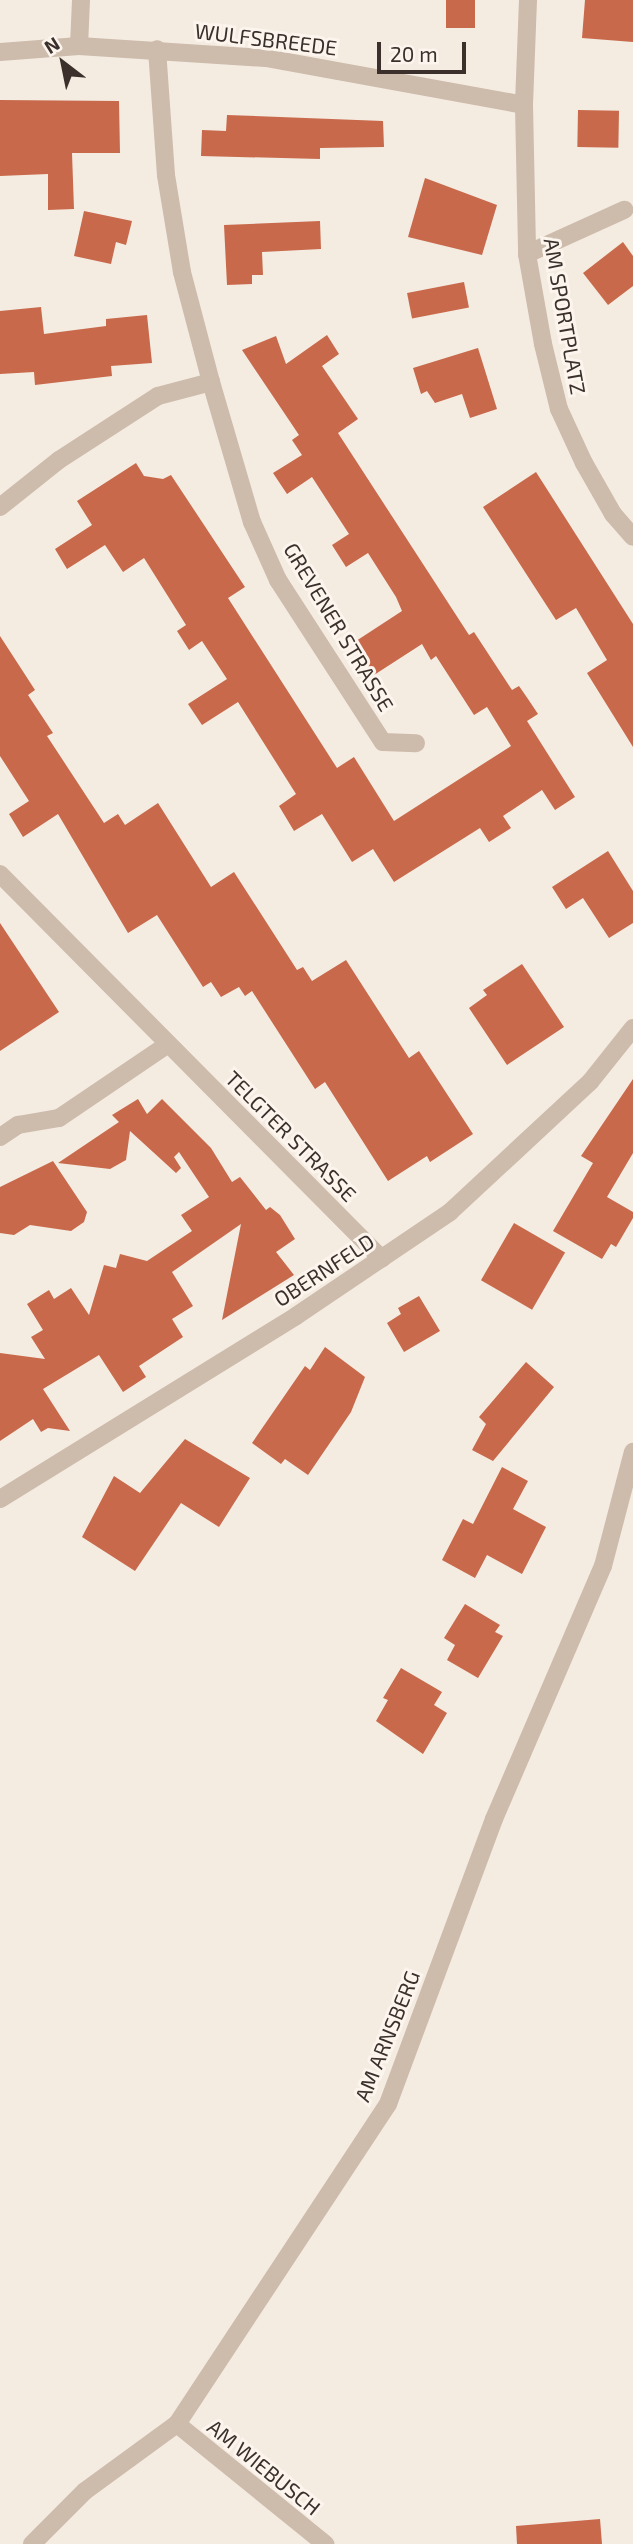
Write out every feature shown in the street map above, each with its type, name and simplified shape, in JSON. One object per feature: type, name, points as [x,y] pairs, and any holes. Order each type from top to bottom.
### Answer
[{"type":"street","points":[[79,46],[81,0]]},
{"type":"street","name":"AM SPORTPLATZ","points":[[528,0],[524,105],[527,254],[559,409],[602,494],[633,537]]},
{"type":"street","name":"WULFSBREEDE","points":[[0,52],[79,46],[266,58],[524,105]]},
{"type":"street","name":"GREVENER STRASSE","points":[[157,49],[166,175],[182,272],[252,522],[278,580],[383,742],[416,743]]},
{"type":"street","points":[[527,254],[624,210]]},
{"type":"street","points":[[0,507],[59,460],[158,396],[211,382]]},
{"type":"street","name":"TELGTER STRASSE","points":[[0,874],[135,1007],[167,1045],[382,1259]]},
{"type":"street","name":"OBERNFELD","points":[[0,1499],[147,1411],[450,1212],[518,1153],[590,1082],[633,1028]]},
{"type":"street","points":[[0,1137],[18,1125],[59,1118],[167,1045]]},
{"type":"street","name":"AM ARNSBERG","points":[[32,2544],[85,2491],[177,2424],[388,2104],[494,1819],[603,1566],[633,1452]]},
{"type":"street","name":"AM WIEBUSCH","points":[[177,2424],[325,2544]]},
{"type":"building","points":[[446,0],[475,0],[475,28],[446,28]]},
{"type":"building","points":[[585,0],[633,0],[633,42],[582,38]]},
{"type":"building","points":[[0,100],[119,101],[120,153],[72,153],[74,209],[48,210],[48,174],[0,176]]},
{"type":"building","points":[[578,110],[619,111],[618,148],[577,147]]},
{"type":"building","points":[[227,115],[383,121],[384,147],[320,148],[320,159],[201,156],[202,130],[226,131]]},
{"type":"building","points":[[425,178],[497,205],[482,255],[408,237]]},
{"type":"building","points":[[84,211],[132,221],[126,245],[116,242],[111,264],[74,256]]},
{"type":"building","points":[[320,221],[321,249],[262,252],[263,275],[252,275],[252,284],[227,285],[224,225]]},
{"type":"building","points":[[623,242],[633,256],[633,286],[608,305],[583,273]]},
{"type":"building","points":[[464,282],[469,308],[412,319],[407,293]]},
{"type":"building","points":[[41,307],[44,334],[106,326],[106,319],[147,315],[152,363],[111,366],[112,376],[35,385],[34,372],[0,374],[0,311]]},
{"type":"building","points":[[327,335],[339,354],[322,366],[358,419],[338,433],[469,635],[474,632],[512,690],[519,686],[538,714],[527,721],[575,797],[555,810],[542,790],[503,816],[511,828],[489,842],[480,828],[394,882],[373,849],[352,862],[322,814],[294,831],[279,806],[296,794],[238,702],[202,725],[188,704],[227,679],[202,641],[189,650],[177,631],[186,625],[144,558],[123,572],[105,545],[67,569],[55,549],[92,525],[77,501],[136,463],[144,476],[163,479],[171,475],[245,587],[228,598],[337,768],[354,757],[394,821],[511,746],[487,707],[474,715],[436,656],[431,660],[422,644],[374,675],[353,643],[402,611],[396,597],[368,553],[346,567],[332,545],[349,534],[312,477],[287,494],[273,473],[302,455],[292,440],[299,435],[242,350],[276,336],[286,364]]},
{"type":"building","points":[[478,348],[497,409],[470,418],[462,394],[435,403],[427,391],[421,394],[413,368]]},
{"type":"building","points":[[536,472],[633,624],[633,747],[587,673],[607,660],[576,608],[556,620],[483,507]]},
{"type":"building","points":[[0,636],[35,690],[28,695],[53,733],[47,736],[104,823],[118,814],[125,825],[158,803],[211,887],[234,872],[297,970],[303,967],[312,981],[346,960],[409,1058],[419,1051],[473,1134],[430,1162],[427,1156],[388,1181],[325,1082],[315,1089],[252,991],[245,996],[239,987],[221,997],[211,982],[203,987],[157,915],[128,933],[58,814],[23,837],[9,814],[29,801],[0,756]]},
{"type":"building","points":[[608,851],[633,891],[633,923],[609,938],[583,898],[566,909],[552,887]]},
{"type":"building","points":[[0,923],[59,1012],[0,1051]]},
{"type":"building","points":[[522,964],[564,1027],[507,1065],[469,1008],[487,995],[483,990]]},
{"type":"building","points":[[633,1079],[633,1153],[607,1197],[633,1212],[633,1218],[616,1247],[611,1244],[602,1259],[553,1231],[593,1163],[581,1156]]},
{"type":"building","points":[[138,1099],[147,1114],[162,1099],[211,1148],[232,1182],[240,1177],[266,1210],[270,1207],[280,1215],[295,1239],[276,1252],[294,1275],[222,1320],[241,1224],[172,1272],[193,1306],[172,1319],[183,1337],[139,1366],[146,1377],[123,1392],[99,1355],[43,1389],[70,1431],[48,1428],[41,1432],[33,1419],[0,1441],[0,1353],[45,1359],[31,1337],[43,1330],[27,1304],[49,1290],[54,1299],[71,1288],[89,1315],[104,1265],[116,1268],[120,1254],[147,1261],[192,1231],[181,1215],[209,1197],[179,1152],[174,1157],[181,1168],[176,1173],[130,1131],[126,1160],[110,1169],[58,1163],[119,1122],[112,1115]]},
{"type":"building","points":[[53,1161],[87,1212],[84,1222],[71,1231],[30,1225],[14,1235],[0,1233],[0,1187]]},
{"type":"building","points":[[514,1223],[565,1252],[532,1310],[481,1280]]},
{"type":"building","points":[[419,1296],[440,1331],[404,1352],[387,1323],[401,1314],[398,1308]]},
{"type":"building","points":[[325,1347],[365,1377],[351,1412],[308,1475],[285,1459],[281,1464],[252,1443],[305,1366],[310,1370]]},
{"type":"building","points":[[526,1362],[554,1387],[493,1461],[472,1450],[486,1424],[479,1417]]},
{"type":"building","points":[[185,1439],[250,1478],[219,1527],[181,1503],[135,1571],[82,1537],[114,1476],[140,1493]]},
{"type":"building","points":[[502,1467],[528,1481],[513,1509],[546,1527],[522,1574],[487,1555],[475,1578],[442,1560],[463,1519],[473,1524]]},
{"type":"building","points":[[465,1604],[500,1625],[495,1632],[503,1636],[478,1678],[447,1660],[455,1645],[444,1638]]},
{"type":"building","points":[[401,1668],[442,1692],[434,1705],[447,1713],[423,1754],[376,1721],[388,1700],[383,1698]]},
{"type":"building","points":[[600,2519],[602,2544],[517,2544],[516,2526]]}]
